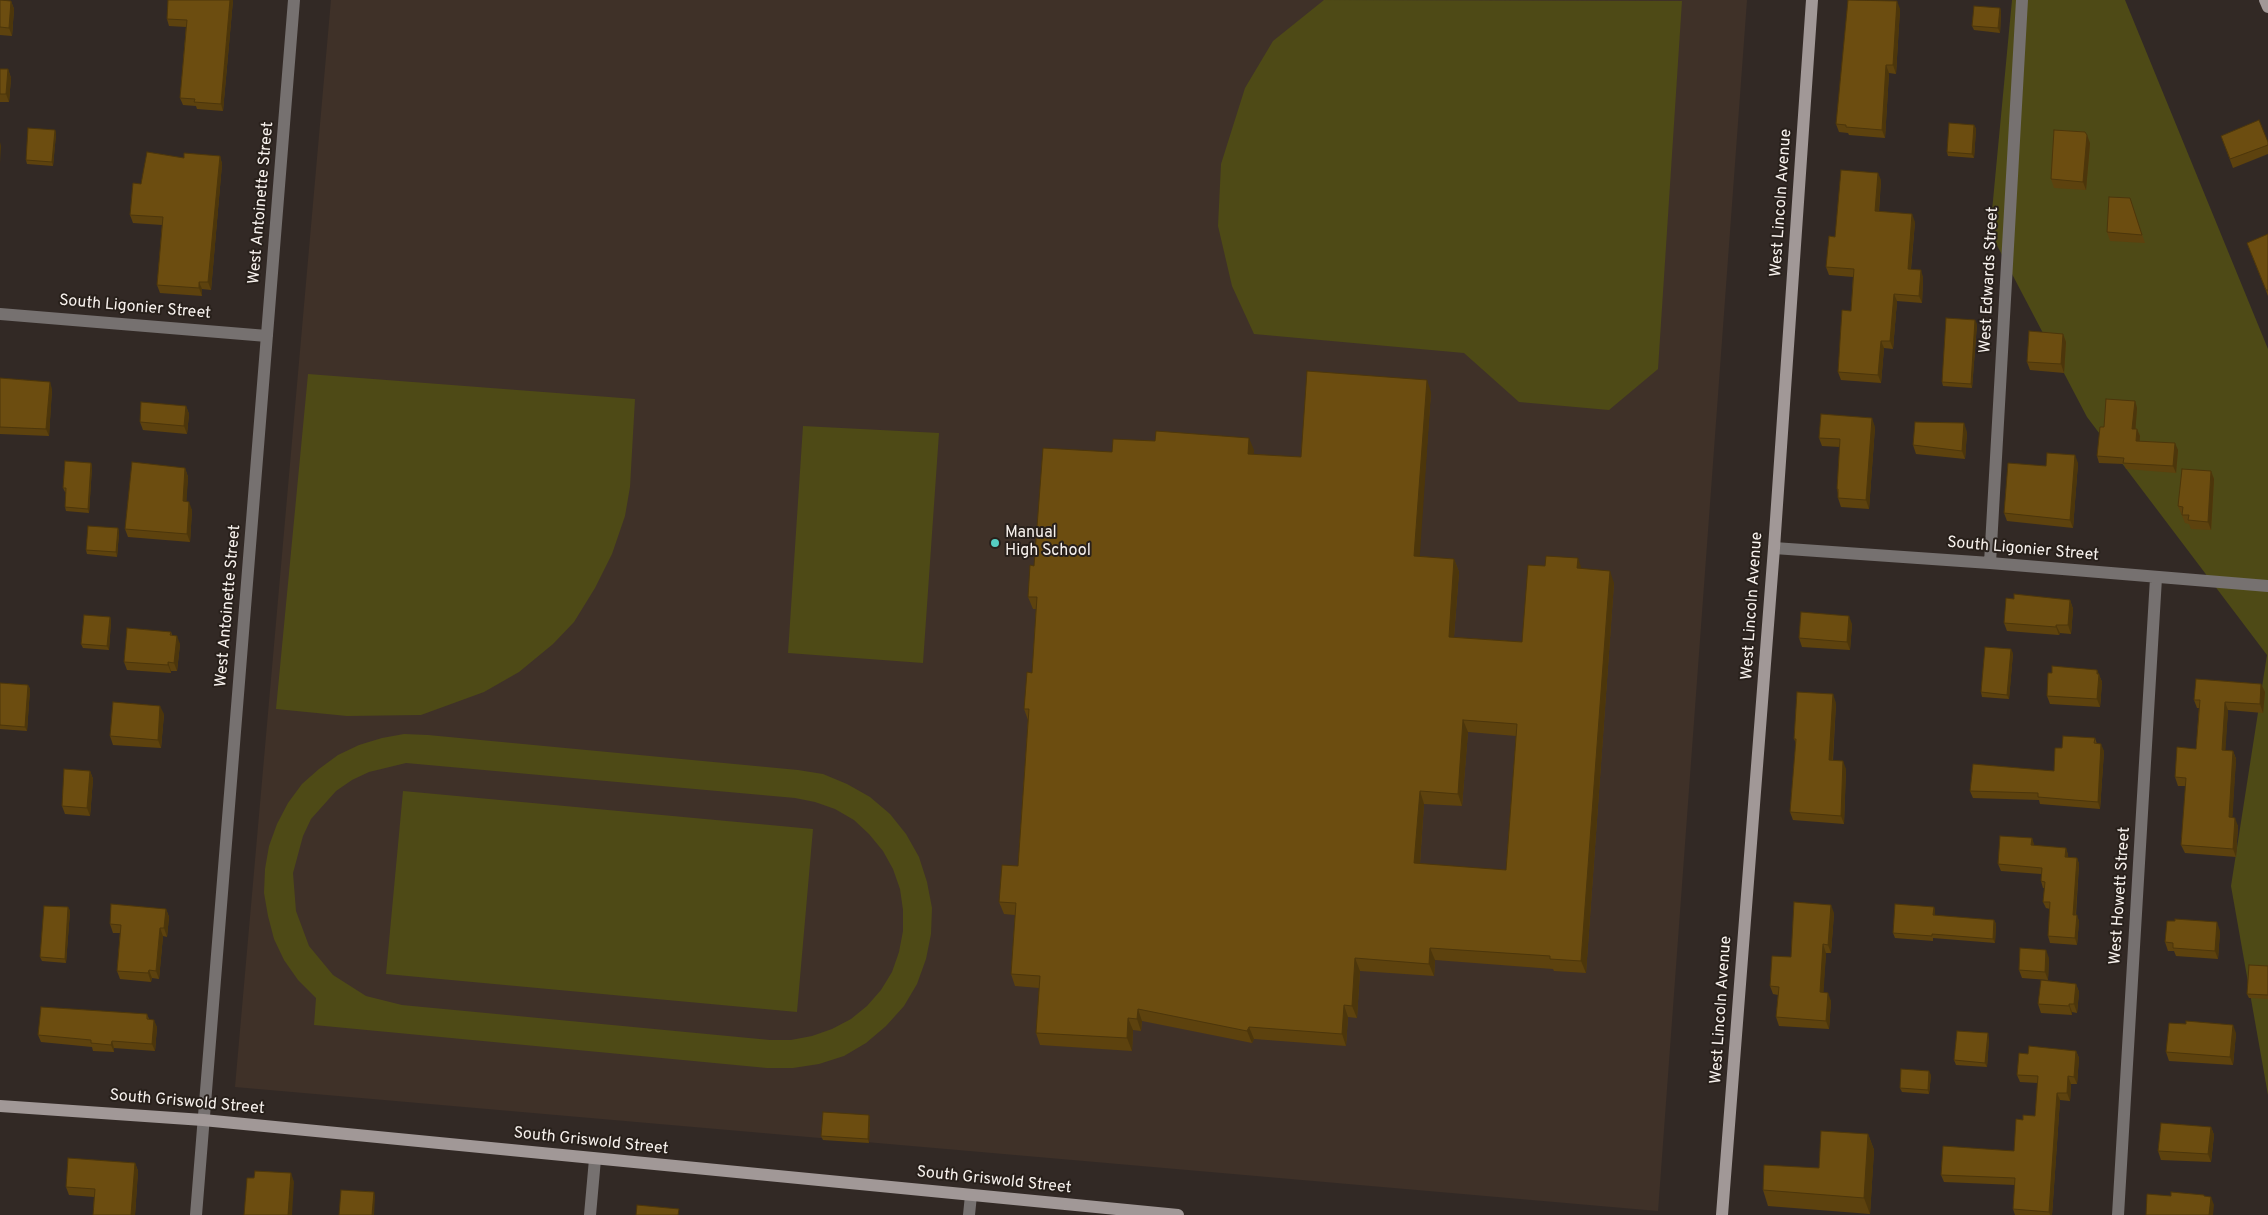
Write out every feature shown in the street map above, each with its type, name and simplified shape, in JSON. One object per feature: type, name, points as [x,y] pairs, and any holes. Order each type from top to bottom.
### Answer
[{"type":"main road","name":"West Lincoln Avenue","points":[[1722,1215],[1774,548],[1812,0]]},
{"type":"main road","points":[[2265,0],[2268,7]]},
{"type":"main road","name":"South Griswold Street","points":[[0,1106],[203,1120],[1178,1215]]},
{"type":"street","name":"West Antoinette Street","points":[[196,1215],[294,0]]},
{"type":"street","name":"West Edwards Street","points":[[1990,563],[2022,0]]},
{"type":"street","name":"South Ligonier Street","points":[[0,314],[267,336]]},
{"type":"street","name":"South Ligonier Street","points":[[1774,548],[1990,563],[2268,586]]},
{"type":"street","name":"West Howett Street","points":[[2118,1215],[2156,578]]},
{"type":"street","points":[[590,1215],[595,1159]]},
{"type":"street","points":[[969,1215],[971,1195]]},
{"type":"shaded area","name":"Manual High School","points":[[331,0],[1747,0],[1658,1211],[235,1087]]},
{"type":"shaded area","points":[[1324,0],[1682,1],[1658,369],[1609,410],[1519,402],[1464,353],[1254,334],[1232,286],[1218,226],[1221,164],[1245,88],[1273,41]]},
{"type":"shaded area","points":[[2012,0],[2125,0],[2268,349],[2268,1095],[2231,886],[2267,655],[2087,417],[1990,232]]},
{"type":"shaded area","points":[[308,374],[635,399],[630,487],[625,516],[612,554],[595,588],[574,622],[553,644],[519,672],[484,692],[421,715],[347,716],[276,709]]},
{"type":"shaded area","points":[[803,426],[939,433],[923,663],[788,653]]},
{"type":"shaded area","points":[[404,734],[428,735],[798,770],[823,774],[847,784],[870,797],[890,814],[906,834],[919,857],[927,882],[932,908],[931,934],[926,959],[917,984],[904,1006],[886,1026],[866,1043],[844,1056],[819,1064],[793,1068],[767,1068],[314,1025],[316,998],[298,980],[284,960],[274,939],[268,916],[264,893],[265,869],[269,846],[277,824],[288,803],[302,784],[338,755],[359,745]],"holes":[[[406,763],[795,798],[835,809],[854,820],[869,834],[883,851],[893,869],[900,889],[903,910],[903,931],[899,952],[892,972],[881,990],[867,1006],[851,1019],[832,1029],[812,1036],[791,1040],[770,1040],[402,1005],[366,996],[333,975],[309,946],[296,911],[293,873],[303,836],[311,819],[336,791],[352,780],[369,772]]]},
{"type":"shaded area","points":[[403,791],[813,829],[797,1012],[386,974]]},
{"type":"building","points":[[0,0],[11,1],[9,28],[0,27]]},
{"type":"building","points":[[168,0],[230,0],[221,104],[194,102],[195,99],[180,98],[187,20],[167,19]]},
{"type":"building","points":[[1848,0],[1897,1],[1893,65],[1886,65],[1882,130],[1846,127],[1846,125],[1836,124]]},
{"type":"building","points":[[1974,6],[2000,8],[1998,28],[1972,26]]},
{"type":"building","points":[[0,69],[8,69],[6,94],[0,94]]},
{"type":"building","points":[[2259,120],[2268,145],[2230,159],[2221,136]]},
{"type":"building","points":[[1949,123],[1974,125],[1972,154],[1947,152]]},
{"type":"building","points":[[28,128],[55,130],[52,162],[26,160]]},
{"type":"building","points":[[2054,130],[2085,132],[2087,135],[2083,182],[2051,179]]},
{"type":"building","points":[[147,152],[184,158],[184,153],[220,156],[208,282],[199,282],[199,288],[157,285],[163,217],[130,215],[133,183],[141,184]]},
{"type":"building","points":[[1841,170],[1878,173],[1875,211],[1912,214],[1908,269],[1921,270],[1919,296],[1894,294],[1890,341],[1881,341],[1878,375],[1838,372],[1842,310],[1851,311],[1854,269],[1826,267],[1829,236],[1835,237]]},
{"type":"building","points":[[2109,197],[2130,198],[2142,235],[2107,232]]},
{"type":"building","points":[[2268,234],[2268,290],[2266,290],[2247,243]]},
{"type":"building","points":[[1946,318],[1975,320],[1971,384],[1942,382]]},
{"type":"building","points":[[2029,331],[2063,334],[2061,364],[2027,362]]},
{"type":"building","points":[[1307,371],[1427,380],[1414,556],[1454,559],[1449,637],[1522,642],[1528,565],[1545,566],[1546,556],[1578,558],[1577,568],[1610,571],[1581,961],[1550,959],[1550,956],[1430,948],[1429,964],[1355,958],[1352,1006],[1344,1005],[1342,1034],[1249,1027],[1247,1031],[1138,1009],[1137,1019],[1128,1018],[1127,1038],[1036,1033],[1040,976],[1011,974],[1016,903],[999,902],[1002,865],[1018,866],[1029,709],[1024,709],[1027,672],[1032,673],[1037,597],[1028,597],[1030,565],[1034,566],[1043,448],[1112,452],[1113,439],[1155,441],[1156,431],[1249,438],[1248,454],[1301,457]],"holes":[[[1463,720],[1517,724],[1506,870],[1414,863],[1420,791],[1458,794]]]},
{"type":"building","points":[[0,378],[50,382],[46,429],[0,427]]},
{"type":"building","points":[[2106,399],[2135,401],[2132,429],[2137,429],[2136,441],[2175,443],[2173,466],[2123,463],[2124,458],[2097,456],[2100,427],[2104,427]]},
{"type":"building","points":[[141,402],[186,406],[184,426],[140,422]]},
{"type":"building","points":[[1821,414],[1872,418],[1866,500],[1838,498],[1840,439],[1819,438]]},
{"type":"building","points":[[1915,422],[1964,423],[1962,451],[1913,445]]},
{"type":"building","points":[[2047,453],[2075,455],[2070,520],[2004,513],[2008,463],[2046,466]]},
{"type":"building","points":[[65,461],[91,463],[88,509],[65,507],[66,488],[63,488]]},
{"type":"building","points":[[132,462],[185,468],[183,501],[189,502],[187,534],[125,529]]},
{"type":"building","points":[[2182,469],[2211,471],[2208,522],[2188,520],[2189,515],[2182,515],[2183,507],[2178,506]]},
{"type":"building","points":[[88,526],[118,528],[116,552],[86,550]]},
{"type":"building","points":[[2014,594],[2070,600],[2068,625],[2056,625],[2056,627],[2004,623],[2006,598],[2014,599]]},
{"type":"building","points":[[1801,612],[1849,616],[1847,642],[1799,638]]},
{"type":"building","points":[[84,615],[110,617],[107,646],[81,644]]},
{"type":"building","points":[[127,628],[171,632],[170,635],[177,636],[174,663],[168,662],[168,665],[124,662]]},
{"type":"building","points":[[1985,647],[2011,649],[2007,695],[1981,692]]},
{"type":"building","points":[[2052,666],[2097,670],[2097,674],[2099,674],[2097,699],[2047,696],[2048,673],[2052,673]]},
{"type":"building","points":[[2196,679],[2261,684],[2260,704],[2225,702],[2222,750],[2233,751],[2229,817],[2235,818],[2233,849],[2181,845],[2186,778],[2175,777],[2177,747],[2196,749],[2200,700],[2194,700]]},
{"type":"building","points":[[0,683],[28,685],[25,727],[0,725]]},
{"type":"building","points":[[1797,692],[1833,694],[1829,760],[1843,761],[1841,816],[1790,812],[1796,739],[1794,739]]},
{"type":"building","points":[[113,702],[160,706],[158,740],[110,736]]},
{"type":"building","points":[[2063,736],[2095,738],[2094,743],[2101,744],[2098,802],[2038,797],[2038,793],[1970,791],[1973,764],[2054,771],[2055,748],[2062,748]]},
{"type":"building","points":[[64,769],[90,771],[87,808],[62,806]]},
{"type":"building","points":[[2000,836],[2032,838],[2031,845],[2066,848],[2065,857],[2077,858],[2073,915],[2077,915],[2075,938],[2048,936],[2050,902],[2043,902],[2045,882],[2041,881],[2042,868],[1998,864]]},
{"type":"building","points":[[1794,902],[1831,905],[1828,945],[1823,944],[1820,992],[1828,993],[1826,1021],[1776,1017],[1779,987],[1770,986],[1772,956],[1791,957]]},
{"type":"building","points":[[111,904],[166,909],[164,928],[160,928],[156,971],[149,970],[148,973],[117,971],[121,925],[110,924]]},
{"type":"building","points":[[1895,904],[1934,907],[1933,915],[1994,920],[1993,939],[1893,933]]},
{"type":"building","points":[[44,906],[68,907],[65,959],[40,957]]},
{"type":"building","points":[[2175,919],[2217,922],[2215,951],[2173,948],[2173,943],[2165,942],[2167,921],[2175,921]]},
{"type":"building","points":[[2020,948],[2046,950],[2045,972],[2019,970]]},
{"type":"building","points":[[2249,965],[2268,966],[2268,995],[2247,994]]},
{"type":"building","points":[[2041,980],[2076,984],[2074,1004],[2069,1004],[2069,1006],[2038,1004]]},
{"type":"building","points":[[41,1007],[147,1014],[147,1019],[154,1020],[152,1044],[112,1041],[111,1045],[91,1043],[91,1040],[38,1035]]},
{"type":"building","points":[[2186,1021],[2233,1025],[2230,1057],[2166,1052],[2169,1023],[2186,1024]]},
{"type":"building","points":[[1957,1031],[1988,1033],[1985,1063],[1954,1060]]},
{"type":"building","points":[[2029,1046],[2076,1051],[2074,1077],[2068,1076],[2067,1093],[2057,1093],[2049,1212],[2013,1209],[2015,1178],[1941,1175],[1943,1146],[2014,1151],[2016,1119],[2023,1120],[2023,1115],[2035,1116],[2038,1076],[2017,1075],[2019,1053],[2028,1054]]},
{"type":"building","points":[[1901,1069],[1929,1071],[1928,1090],[1900,1088]]},
{"type":"building","points":[[823,1112],[869,1115],[868,1139],[821,1136]]},
{"type":"building","points":[[2161,1123],[2211,1127],[2208,1154],[2158,1151]]},
{"type":"building","points":[[1821,1131],[1868,1134],[1864,1198],[1763,1190],[1764,1165],[1819,1168]]},
{"type":"building","points":[[68,1158],[135,1163],[131,1215],[93,1215],[95,1189],[66,1187]]},
{"type":"building","points":[[255,1171],[291,1173],[288,1215],[244,1215],[247,1178],[254,1178]]},
{"type":"building","points":[[341,1190],[374,1192],[372,1215],[339,1215]]},
{"type":"building","points":[[2171,1192],[2211,1197],[2209,1215],[2146,1215],[2147,1194],[2171,1196]]},
{"type":"building","points":[[637,1205],[679,1209],[678,1215],[636,1215]]},
{"type":"place","name":"Manual High School","points":[[995,543]]}]
